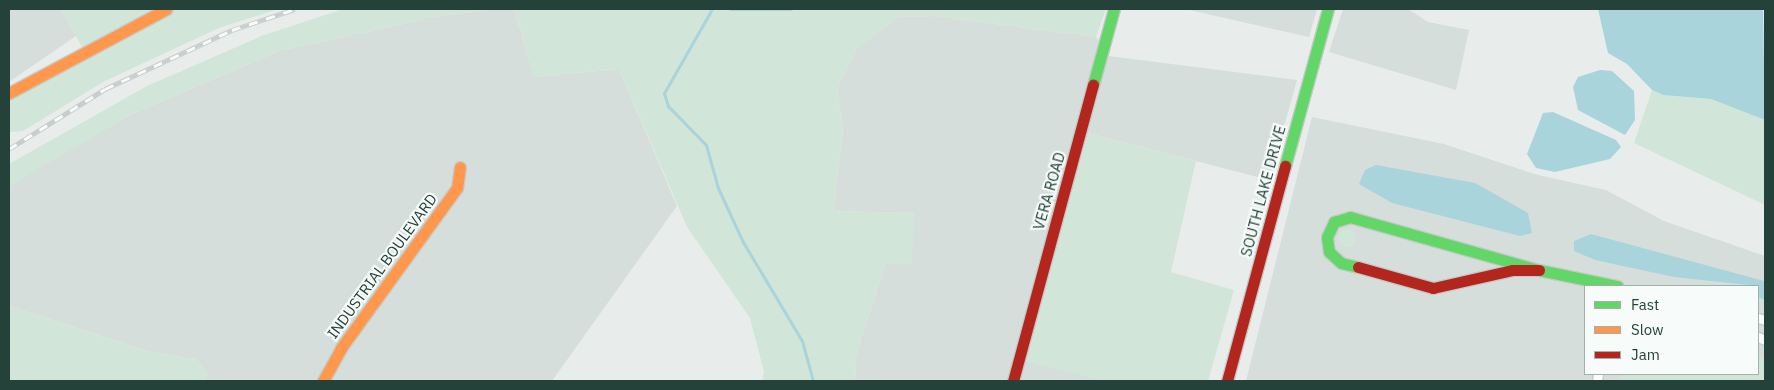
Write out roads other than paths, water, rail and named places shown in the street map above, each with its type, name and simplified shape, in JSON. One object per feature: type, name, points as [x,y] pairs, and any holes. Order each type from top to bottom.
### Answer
[{"type":"street","points":[[9,93],[84,49],[166,9]]},
{"type":"street","name":"VERA ROAD","points":[[1013,381],[1114,9]]},
{"type":"street","name":"SOUTH LAKE DRIVE","points":[[1227,381],[1328,9]]},
{"type":"street","name":"INDUSTRIAL BOULEVARD","points":[[323,381],[341,348],[457,188],[460,167]]},
{"type":"street","points":[[1539,270],[1512,270],[1433,288],[1341,263],[1328,252],[1327,236],[1334,222],[1350,217],[1539,270],[1612,285]]},
{"type":"water","points":[[1598,9],[1763,9],[1765,120],[1711,99],[1663,95],[1652,90],[1627,64],[1608,53]]},
{"type":"water","points":[[1600,70],[1612,71],[1634,91],[1635,120],[1625,135],[1578,110],[1573,87],[1578,77]]},
{"type":"water","points":[[1553,112],[1616,140],[1621,147],[1610,159],[1555,172],[1536,168],[1527,154],[1543,113]]},
{"type":"water","points":[[1376,165],[1475,183],[1528,213],[1532,233],[1520,236],[1392,203],[1359,184],[1365,170]]},
{"type":"water","points":[[1591,234],[1764,281],[1765,300],[1759,297],[1759,285],[1674,277],[1595,260],[1574,251],[1574,241]]},
{"type":"waterway","points":[[712,9],[664,93],[668,106],[706,145],[718,188],[743,242],[802,341],[813,381]]},
{"type":"waterway","points":[[730,9],[791,9]]},
{"type":"railway","points":[[9,149],[105,89],[232,30],[295,9]]}]
